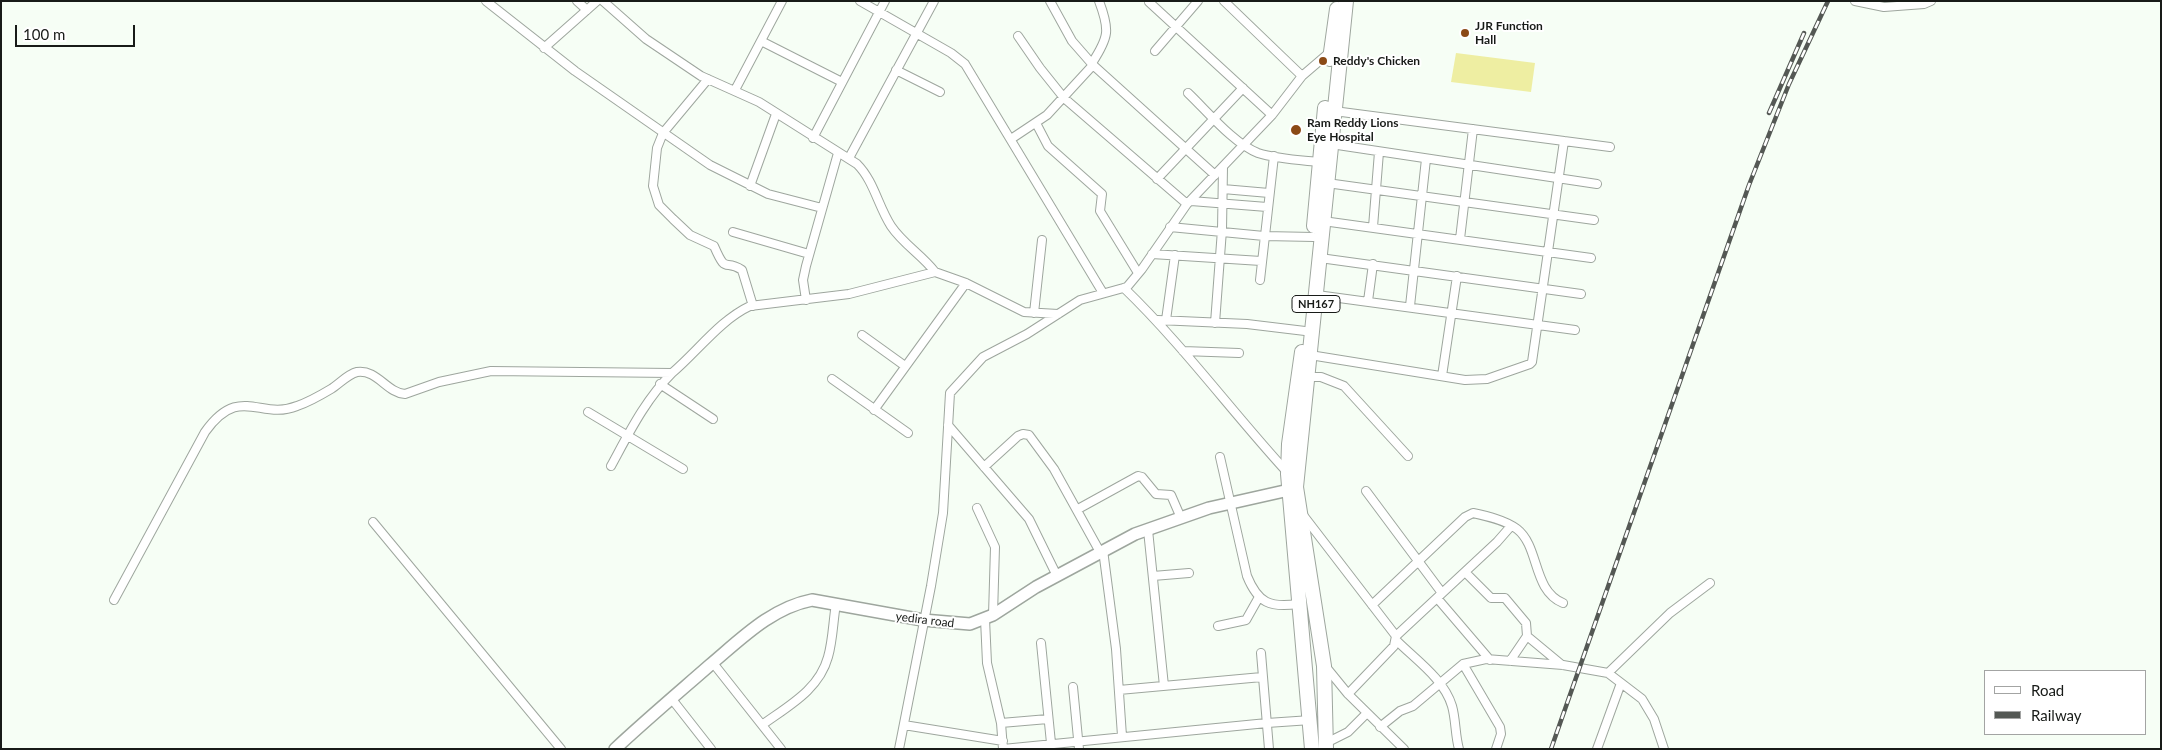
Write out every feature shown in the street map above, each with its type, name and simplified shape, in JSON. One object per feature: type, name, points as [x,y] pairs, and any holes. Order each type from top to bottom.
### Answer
[{"type":"highway","name":"NH167","points":[[1312,749],[1311,720],[1298,604],[1289,490],[1289,444],[1305,331],[1319,162],[1331,51],[1339,1]]},
{"type":"highway","name":"NH167","points":[[1326,746],[1324,666],[1296,487],[1346,1]]},
{"type":"main road","name":"yedira road","points":[[615,749],[671,698],[756,627],[794,604],[812,600],[923,620],[970,624],[989,617],[1101,551],[1148,530],[1230,503],[1289,490]]},
{"type":"street","points":[[486,1],[544,48],[710,166],[768,194],[822,208]]},
{"type":"street","points":[[577,1],[587,10]]},
{"type":"street","points":[[544,48],[596,1]]},
{"type":"street","points":[[602,1],[646,39],[708,78],[735,90],[849,158],[866,173],[891,226],[900,237],[924,258],[935,272],[966,283],[1024,312],[1058,314]]},
{"type":"street","points":[[860,1],[961,60],[1011,139],[1103,293]]},
{"type":"street","points":[[813,138],[885,1]]},
{"type":"street","points":[[849,158],[934,1]]},
{"type":"street","points":[[1050,1],[1072,41],[1093,64],[1215,175]]},
{"type":"street","points":[[1011,139],[1036,123],[1064,98],[1093,64],[1107,34],[1106,21],[1099,1]]},
{"type":"street","points":[[1155,51],[1198,1]]},
{"type":"street","points":[[1224,1],[1302,76]]},
{"type":"street","points":[[1855,1],[1884,7],[1924,4],[1931,1]]},
{"type":"street","points":[[735,90],[780,2]]},
{"type":"street","points":[[1149,2],[1272,114]]},
{"type":"street","points":[[1018,36],[1064,98],[1157,179],[1189,202],[1267,207]]},
{"type":"street","points":[[761,40],[842,82]]},
{"type":"street","points":[[899,749],[931,586],[943,512],[950,393],[978,361],[1080,300],[1124,288],[1138,273],[1189,202],[1272,114],[1302,76],[1331,51]]},
{"type":"street","points":[[896,70],[940,92]]},
{"type":"street","points":[[708,78],[663,133],[657,148],[653,186],[659,205],[690,235],[714,246],[720,261],[724,265],[742,270],[753,306]]},
{"type":"street","points":[[1157,179],[1243,88]]},
{"type":"street","points":[[1188,93],[1243,145],[1257,152],[1274,156],[1319,162]]},
{"type":"street","points":[[1334,110],[1610,147]]},
{"type":"street","points":[[750,186],[776,114]]},
{"type":"street","points":[[1036,123],[1048,146],[1102,194],[1100,211],[1138,273]]},
{"type":"street","points":[[1460,239],[1473,129]]},
{"type":"street","points":[[1310,355],[1465,380],[1487,379],[1528,366],[1532,362],[1538,325],[1564,141]]},
{"type":"street","points":[[1331,144],[1597,184]]},
{"type":"street","points":[[1373,227],[1379,152]]},
{"type":"street","points":[[806,300],[803,280],[838,153]]},
{"type":"street","points":[[1260,280],[1274,156]]},
{"type":"street","points":[[1410,306],[1426,159]]},
{"type":"street","points":[[1216,323],[1224,189],[1223,167]]},
{"type":"street","points":[[1327,183],[1594,220]]},
{"type":"street","points":[[1224,189],[1269,193]]},
{"type":"street","points":[[1323,221],[1591,258]]},
{"type":"street","points":[[1170,227],[1264,236],[1314,237]]},
{"type":"street","points":[[734,232],[809,254]]},
{"type":"street","points":[[1034,313],[1042,240]]},
{"type":"street","points":[[1152,254],[1261,261]]},
{"type":"street","points":[[1166,320],[1175,255]]},
{"type":"street","points":[[1320,258],[1581,294]]},
{"type":"street","points":[[1368,301],[1373,264]]},
{"type":"street","points":[[611,466],[643,408],[660,384],[741,310],[753,306],[848,294],[935,272]]},
{"type":"street","points":[[1442,376],[1456,276]]},
{"type":"street","points":[[874,410],[966,283]]},
{"type":"street","points":[[1124,288],[1158,320],[1288,474]]},
{"type":"street","points":[[1316,295],[1410,306],[1575,330]]},
{"type":"street","points":[[1158,320],[1305,331]]},
{"type":"street","points":[[862,334],[906,366]]},
{"type":"street","points":[[1183,351],[1239,353]]},
{"type":"street","points":[[114,600],[205,432],[217,415],[234,407],[254,405],[289,409],[331,389],[356,372],[367,372],[396,391],[405,394],[439,382],[491,371],[672,373]]},
{"type":"street","points":[[1308,377],[1320,377],[1344,386],[1408,456]]},
{"type":"street","points":[[832,379],[908,433]]},
{"type":"street","points":[[660,384],[713,419]]},
{"type":"street","points":[[588,412],[683,469]]},
{"type":"street","points":[[948,425],[1029,519],[1057,576]]},
{"type":"street","points":[[984,467],[1018,436],[1029,434],[1054,469],[1101,551],[1119,690],[1122,736]]},
{"type":"street","points":[[1220,457],[1247,576],[1252,589],[1259,597],[1271,604],[1280,606],[1298,604]]},
{"type":"street","points":[[1078,509],[1138,476],[1142,477],[1158,495],[1171,495],[1181,518]]},
{"type":"street","points":[[1366,491],[1418,561],[1439,596],[1490,660]]},
{"type":"street","points":[[977,508],[995,547],[987,663],[1001,723],[1003,746]]},
{"type":"street","points":[[1299,509],[1396,638],[1439,682],[1452,707],[1459,749]]},
{"type":"street","points":[[1372,605],[1465,516],[1473,513],[1511,526],[1525,538],[1549,594],[1563,603]]},
{"type":"street","points":[[373,522],[561,749]]},
{"type":"street","points":[[1348,694],[1394,646],[1396,638],[1511,526]]},
{"type":"street","points":[[1148,530],[1164,686]]},
{"type":"street","points":[[1465,572],[1491,598],[1505,598],[1526,623],[1527,636],[1510,661]]},
{"type":"street","points":[[1154,576],[1189,573]]},
{"type":"street","points":[[1608,673],[1670,613],[1710,583]]},
{"type":"street","points":[[1218,626],[1244,622],[1259,597]]},
{"type":"street","points":[[762,725],[805,694],[819,676],[828,656],[836,604]]},
{"type":"street","points":[[1527,636],[1563,665]]},
{"type":"street","points":[[1041,643],[1051,743]]},
{"type":"street","points":[[1261,653],[1269,749]]},
{"type":"street","points":[[1380,727],[1400,711],[1413,706],[1439,682],[1463,664],[1490,660],[1563,665],[1608,673],[1642,699],[1654,719],[1664,749]]},
{"type":"street","points":[[713,663],[781,749]]},
{"type":"street","points":[[1463,664],[1500,727],[1501,734],[1496,749]]},
{"type":"street","points":[[1324,666],[1348,694],[1404,749]]},
{"type":"street","points":[[1119,690],[1262,677]]},
{"type":"street","points":[[1597,749],[1621,683]]},
{"type":"street","points":[[1073,687],[1078,745]]},
{"type":"street","points":[[671,698],[711,749]]},
{"type":"street","points":[[1326,746],[1348,732],[1367,713]]},
{"type":"street","points":[[1001,723],[1048,719]]},
{"type":"street","points":[[904,725],[1003,746],[1051,743],[1078,745],[1122,736],[1311,720]]},
{"type":"green space","points":[[1456,53],[1535,63],[1531,92],[1451,82]]},
{"type":"railway","points":[[1551,749],[1749,185],[1789,84],[1828,1]]},
{"type":"railway","points":[[1769,113],[1804,33]]},
{"type":"place","name":"JJR Function Hall","points":[[1465,33]]},
{"type":"place","name":"Reddy's Chicken","points":[[1323,61]]},
{"type":"place","name":"Ram Reddy Lions Eye Hospital","points":[[1296,130]]}]
